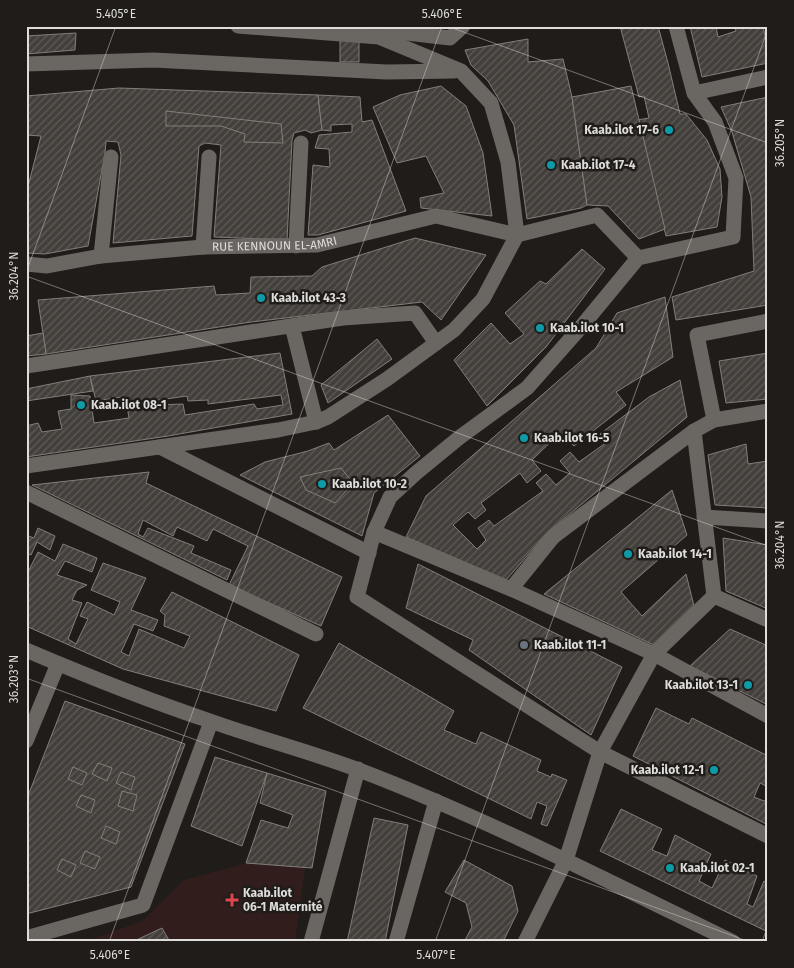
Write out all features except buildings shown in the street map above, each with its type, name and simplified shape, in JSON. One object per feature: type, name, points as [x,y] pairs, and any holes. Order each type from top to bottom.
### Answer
[{"type":"street","points":[[238,26],[380,31],[450,38],[463,26]]},
{"type":"street","points":[[676,26],[694,93],[715,122],[736,178],[733,237],[638,258],[581,328],[527,388],[460,437],[390,497],[374,532],[357,597],[600,752],[768,836]]},
{"type":"street","points":[[26,466],[278,430],[316,422],[328,417],[387,379],[454,330],[483,299],[517,235],[508,162],[491,103],[460,71],[380,31]]},
{"type":"street","points":[[26,64],[153,60],[386,72],[460,71]]},
{"type":"street","points":[[694,93],[768,77]]},
{"type":"street","points":[[296,246],[302,142]]},
{"type":"street","points":[[101,256],[111,156]]},
{"type":"street","points":[[203,247],[209,157]]},
{"type":"street","points":[[517,235],[597,215],[638,258]]},
{"type":"street","name":"RUE KENNOUN EL-AMRI","points":[[26,264],[47,266],[101,256],[203,247],[316,245],[436,216],[517,235]]},
{"type":"street","points":[[26,366],[343,318],[415,313],[436,343]]},
{"type":"street","points":[[714,420],[697,335],[768,321]]},
{"type":"street","points":[[292,326],[316,422]]},
{"type":"street","points":[[511,589],[553,537],[694,431],[714,420],[768,411]]},
{"type":"street","points":[[694,431],[714,596]]},
{"type":"street","points":[[160,447],[369,553]]},
{"type":"street","points":[[26,492],[316,634]]},
{"type":"street","points":[[704,517],[768,521]]},
{"type":"street","points":[[374,532],[511,589],[654,654],[768,716]]},
{"type":"street","points":[[714,596],[768,620]]},
{"type":"street","points":[[525,942],[566,860],[600,752],[654,654],[714,596]]},
{"type":"street","points":[[26,650],[211,722],[358,769],[436,801],[566,860],[733,942]]},
{"type":"street","points":[[26,741],[58,664]]},
{"type":"street","points":[[26,938],[143,905],[211,722]]},
{"type":"street","points":[[312,942],[358,769]]},
{"type":"street","points":[[396,942],[436,801]]},
{"type":"shaded area","name":"Kaab.ilot 06-1 Maternité","points":[[308,847],[295,942],[84,942],[142,921],[184,880]]},
{"type":"place","name":"Kaab.ilot 17-6","points":[[669,130]]},
{"type":"place","name":"Kaab.ilot 17-4","points":[[551,165]]},
{"type":"place","name":"Kaab.ilot 43-3","points":[[261,298]]},
{"type":"place","name":"Kaab.ilot 10-1","points":[[540,328]]},
{"type":"place","name":"Kaab.ilot 08-1","points":[[81,405]]},
{"type":"place","name":"Kaab.ilot 16-5","points":[[524,438]]},
{"type":"place","name":"Kaab.ilot 10-2","points":[[322,484]]},
{"type":"place","name":"Kaab.ilot 14-1","points":[[628,554]]},
{"type":"place","name":"Kaab.ilot 11-1","points":[[524,645]]},
{"type":"place","name":"Kaab.ilot 13-1","points":[[748,685]]},
{"type":"place","name":"Kaab.ilot 12-1","points":[[714,770]]},
{"type":"place","name":"Kaab.ilot 02-1","points":[[670,868]]},
{"type":"place","name":"Kaab.ilot 06-1 Maternité","points":[[232,900]]}]
